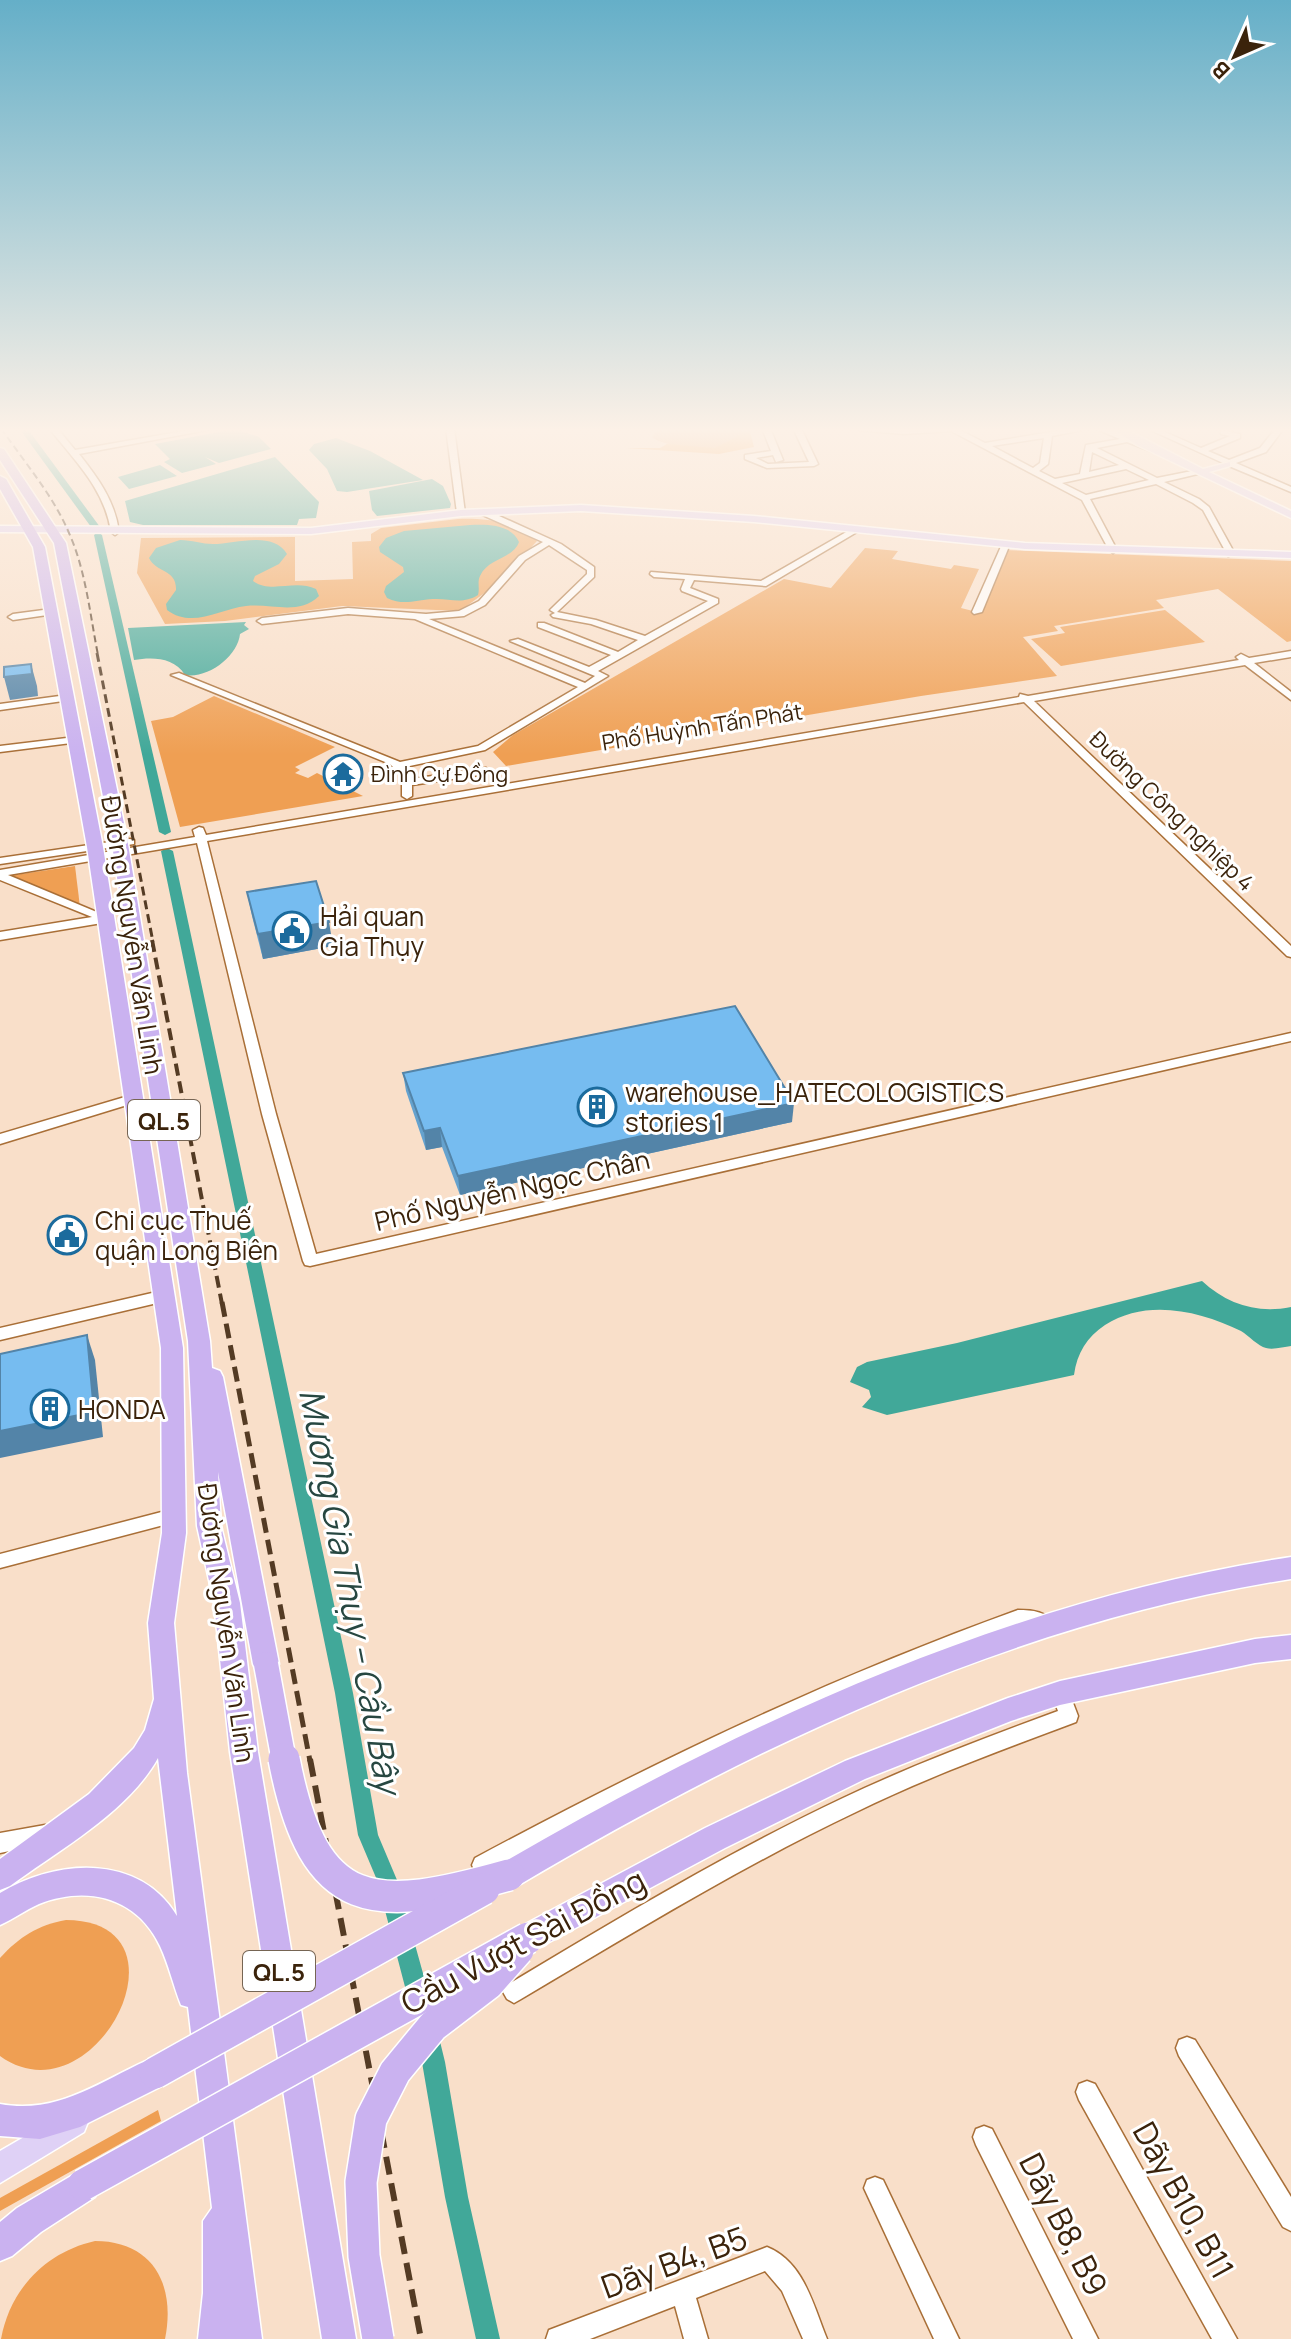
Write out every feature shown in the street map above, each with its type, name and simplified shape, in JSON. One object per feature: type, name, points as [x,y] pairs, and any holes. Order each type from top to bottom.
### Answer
[{"type":"highway","name":"Đường Nguyễn Văn Linh","points":[[35,537],[39,547],[96,852],[172,1348],[173,1516],[161,1623],[163,1656],[173,1773],[245,2339]]},
{"type":"highway","name":"Đường Nguyễn Văn Linh","points":[[58,537],[120,849],[199,1341],[209,1526],[227,1603],[244,1752],[339,2339]]},
{"type":"highway","points":[[113,960],[137,956]]},
{"type":"highway","points":[[199,1341],[211,1373],[294,1812],[309,1849],[335,1878],[368,1895],[403,1899],[441,1893],[580,1832],[683,1776],[823,1710],[1046,1626],[1233,1576],[1291,1568]]},
{"type":"highway","name":"Cầu Vượt Sài Đồng","points":[[0,2244],[29,2220],[83,2185],[528,1938],[715,1838],[841,1777],[1060,1693],[1255,1651],[1291,1647]]},
{"type":"highway","points":[[0,1876],[111,1793],[150,1744],[163,1713],[163,1656]]},
{"type":"highway","points":[[0,2120],[16,2125],[52,2123],[155,2073],[495,1870]]},
{"type":"highway","points":[[0,1910],[14,1900],[52,1884],[90,1880],[128,1888],[157,1913],[175,1943],[206,2032]]},
{"type":"highway","points":[[378,2339],[364,2256],[361,2182],[371,2119],[395,2072],[433,2026],[488,1984],[528,1938]]},
{"type":"highway","points":[[215,2339],[220,2293],[219,2125]]},
{"type":"main road","points":[[938,537],[1113,550],[1291,555]]},
{"type":"main road","points":[[0,2168],[155,2073]]},
{"type":"main road","points":[[0,2230],[83,2185]]},
{"type":"street","points":[[538,537],[576,557],[592,572],[555,613],[646,640]]},
{"type":"street","points":[[654,574],[763,584],[844,537]]},
{"type":"street","points":[[1106,537],[1113,550]]},
{"type":"street","points":[[1222,537],[1231,554]]},
{"type":"street","points":[[262,621],[345,612],[443,616],[469,612],[499,588],[522,558],[549,542]]},
{"type":"street","points":[[977,612],[1006,544]]},
{"type":"street","points":[[691,577],[685,589],[715,601]]},
{"type":"street","points":[[590,671],[747,583]]},
{"type":"street","points":[[13,617],[51,612]]},
{"type":"street","points":[[409,615],[585,686]]},
{"type":"street","points":[[399,765],[481,748],[603,676],[590,671],[541,625]]},
{"type":"street","points":[[562,646],[603,625]]},
{"type":"street","points":[[515,641],[618,655]]},
{"type":"street","name":"Phố Huỳnh Tấn Phát","points":[[200,834],[1291,651]]},
{"type":"street","points":[[1243,659],[1291,697]]},
{"type":"street","points":[[176,675],[399,765],[406,772],[407,796]]},
{"type":"street","name":"Đường Công nghiệp 4","points":[[1023,696],[1291,953]]},
{"type":"street","points":[[0,707],[67,698]]},
{"type":"street","points":[[0,749],[75,740]]},
{"type":"street","points":[[407,783],[486,771]]},
{"type":"street","name":"Phố Huỳnh Tấn Phát","points":[[96,852],[407,796],[567,772]]},
{"type":"street","name":"Phố Nguyễn Ngọc Chân","points":[[200,834],[269,1114],[310,1261],[1291,1037]]},
{"type":"street","points":[[0,861],[96,852]]},
{"type":"street","points":[[0,875],[96,852]]},
{"type":"street","points":[[0,875],[105,918]]},
{"type":"street","points":[[0,936],[105,918]]},
{"type":"street","points":[[0,1139],[135,1098]]},
{"type":"street","points":[[0,1334],[165,1296]]},
{"type":"street","points":[[0,1561],[173,1516]]},
{"type":"street","points":[[495,1870],[673,1762],[855,1678],[1018,1618],[1034,1618],[1046,1626]]},
{"type":"street","points":[[514,1992],[643,1915],[807,1826],[964,1755],[1069,1716],[1060,1693]]},
{"type":"street","points":[[0,1843],[61,1832]]},
{"type":"street","points":[[1187,2048],[1291,2219]]},
{"type":"street","name":"Dãy B10, B11","points":[[1087,2092],[1225,2339]]},
{"type":"street","name":"Dãy B8, B9","points":[[984,2137],[1086,2339]]},
{"type":"street","points":[[875,2188],[947,2339]]},
{"type":"street","name":"Dãy B4, B5","points":[[558,2339],[767,2259],[777,2263],[784,2273],[815,2339]]},
{"type":"street","points":[[682,2290],[696,2339]]},
{"type":"shaded area","points":[[295,537],[295,581],[353,579],[352,542],[371,541],[371,537],[533,537],[537,541],[498,583],[460,611],[342,606],[225,621],[165,624],[137,573],[141,538]]},
{"type":"shaded area","points":[[865,548],[898,551],[892,559],[951,569],[954,565],[979,569],[961,608],[977,612],[1004,550],[1291,561],[1291,641],[1287,642],[1218,589],[1156,600],[1164,608],[1054,626],[1058,631],[1023,637],[1057,676],[506,766],[493,752],[513,735],[784,579],[831,588]]},
{"type":"shaded area","points":[[1165,610],[1205,642],[1061,666],[1031,639],[1065,633],[1060,627]]},
{"type":"shaded area","points":[[214,696],[335,747],[295,767],[300,770],[295,773],[308,778],[317,773],[363,796],[180,827],[151,721],[173,717]]},
{"type":"shaded area","points":[[75,866],[80,907],[8,876]]},
{"type":"shaded area","points":[[66,1920],[105,1929],[125,1951],[128,1981],[118,2014],[97,2043],[69,2064],[35,2070],[0,2056],[0,1958],[30,1933]]},
{"type":"shaded area","points":[[158,2110],[161,2121],[0,2211],[0,2198]]},
{"type":"shaded area","points":[[95,2241],[132,2249],[146,2258],[156,2270],[167,2301],[165,2339],[1,2339],[13,2304],[33,2275],[61,2254]]},
{"type":"water","points":[[516,537],[519,542],[512,552],[484,570],[479,578],[478,595],[461,600],[404,602],[387,598],[384,592],[386,586],[404,572],[403,567],[380,552],[379,547],[386,538]]},
{"type":"water","points":[[180,540],[213,544],[253,540],[273,542],[287,554],[279,564],[255,576],[253,581],[267,586],[308,586],[316,589],[319,596],[302,606],[246,606],[196,618],[177,615],[167,610],[166,604],[176,590],[173,578],[149,558],[156,548]]},
{"type":"water","points":[[246,622],[244,625],[249,629],[240,634],[228,658],[212,670],[185,675],[169,662],[134,660],[128,628]]},
{"type":"water","points":[[1202,1281],[1222,1296],[1243,1305],[1266,1309],[1291,1307],[1291,1346],[1266,1348],[1241,1331],[1208,1318],[1173,1310],[1156,1310],[1121,1317],[1105,1325],[1088,1340],[1080,1353],[1074,1375],[887,1415],[862,1407],[871,1397],[869,1390],[850,1382],[857,1367],[867,1362],[957,1343]]},
{"type":"building","points":[[31,664],[32,674],[4,677],[4,667]]},
{"type":"building","points":[[316,881],[329,922],[258,934],[247,892]]},
{"type":"building","name":"warehouse_HATECOLOGISTICS stories 1","points":[[735,1006],[794,1103],[458,1176],[440,1128],[424,1131],[403,1073]]},
{"type":"building","name":"HONDA","points":[[87,1335],[94,1412],[0,1431],[0,1354]]},
{"type":"waterway","points":[[98,537],[165,832]]},
{"type":"waterway","name":"Mương Gia Thụy – Cầu Bây","points":[[167,851],[344,1693],[368,1835],[387,1880],[420,2002]]},
{"type":"waterway","name":"Mương Gia Thụy – Cầu Bây","points":[[428,2033],[457,2197],[488,2339]]},
{"type":"railway","points":[[71,537],[84,578],[98,655]]},
{"type":"railway","points":[[97,653],[153,942]]},
{"type":"railway","points":[[152,940],[222,1304]]},
{"type":"railway","points":[[222,1302],[310,1761]]},
{"type":"railway","points":[[310,1759],[421,2339]]},
{"type":"place","name":"Đình Cự Đồng","points":[[343,774]]},
{"type":"place","name":"Hải quan Gia Thụy","points":[[292,931]]},
{"type":"place","name":"warehouse_HATECOLOGISTICS stories 1","points":[[597,1107]]},
{"type":"place","name":"Chi cục Thuế quận Long Biên","points":[[67,1235]]},
{"type":"place","name":"HONDA","points":[[50,1409]]}]
